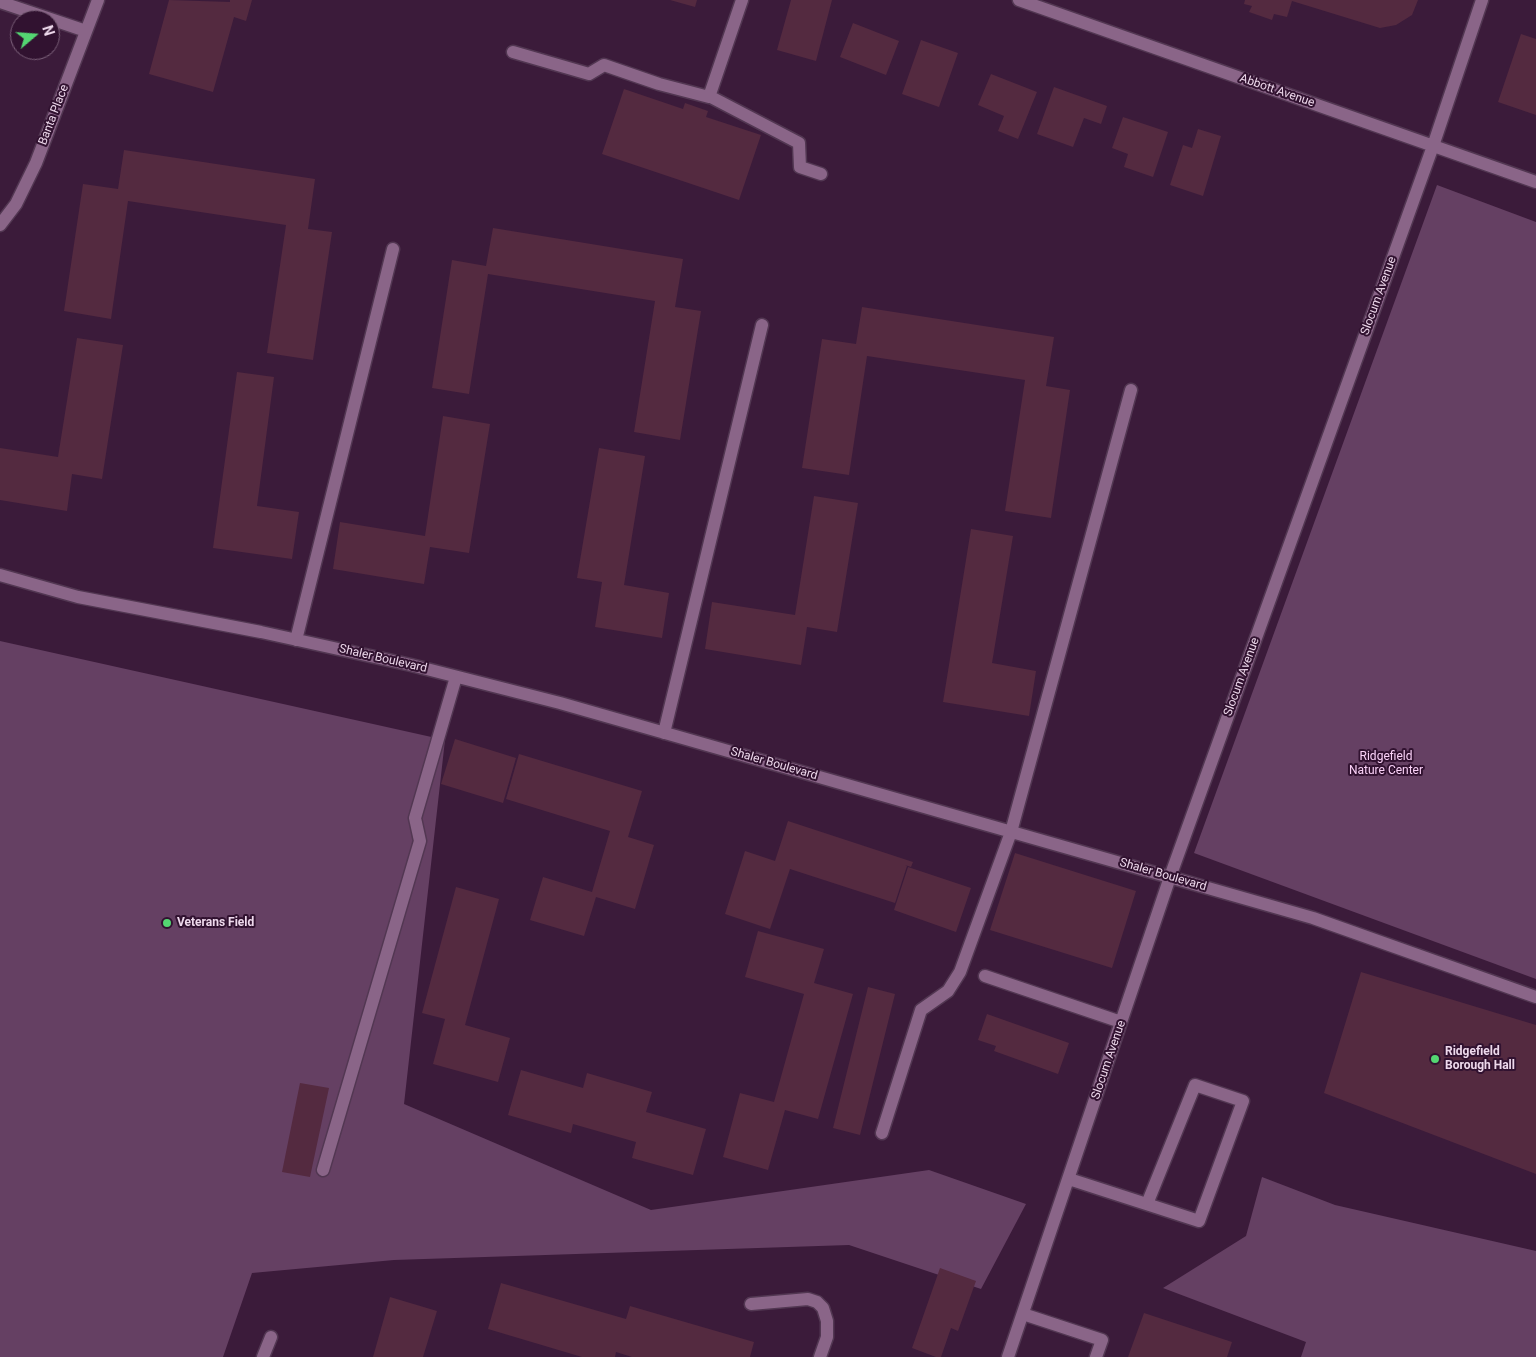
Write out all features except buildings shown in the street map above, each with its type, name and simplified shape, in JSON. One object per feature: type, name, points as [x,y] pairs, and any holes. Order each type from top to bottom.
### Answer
[{"type":"street","name":"Banta Place","points":[[0,225],[16,204],[36,163],[98,0]]},
{"type":"street","points":[[709,96],[742,0]]},
{"type":"street","name":"Abbott Avenue","points":[[1018,0],[1536,182]]},
{"type":"street","name":"Slocum Avenue","points":[[1008,1357],[1170,877],[1434,146],[1482,0]]},
{"type":"street","points":[[0,2],[86,32]]},
{"type":"street","points":[[513,52],[589,74],[604,65],[659,84],[709,96],[799,143],[800,166],[821,174]]},
{"type":"street","points":[[296,640],[393,249]]},
{"type":"street","points":[[664,733],[762,325]]},
{"type":"street","points":[[882,1133],[921,1010],[948,990],[960,972],[1010,832],[1131,390]]},
{"type":"street","name":"Shaler Boulevard","points":[[0,575],[78,597],[296,640],[456,677],[664,733],[1313,918],[1536,997]]},
{"type":"street","points":[[323,1170],[420,841],[415,818],[456,677]]},
{"type":"street","points":[[985,976],[1121,1022]]},
{"type":"street","points":[[1069,1179],[1200,1221],[1243,1101],[1195,1085],[1147,1204]]},
{"type":"street","points":[[751,1304],[808,1299],[817,1302],[823,1308],[827,1321],[826,1337],[820,1357]]},
{"type":"street","points":[[1023,1314],[1102,1340],[1096,1357]]},
{"type":"street","points":[[263,1357],[271,1336]]},
{"type":"green space","name":"Ridgefield Nature Center","points":[[1437,185],[1536,222],[1536,979],[1194,853]]},
{"type":"green space","points":[[0,641],[445,740],[404,1104],[651,1210],[929,1170],[1026,1204],[981,1289],[849,1245],[394,1260],[252,1273],[223,1357],[0,1357]]},
{"type":"green space","points":[[1262,1177],[1335,1205],[1536,1251],[1536,1357],[1301,1357],[1306,1342],[1163,1288],[1246,1236]]},
{"type":"place","name":"Veterans Field","points":[[167,923]]},
{"type":"place","name":"Ridgefield Borough Hall","points":[[1435,1059]]}]
